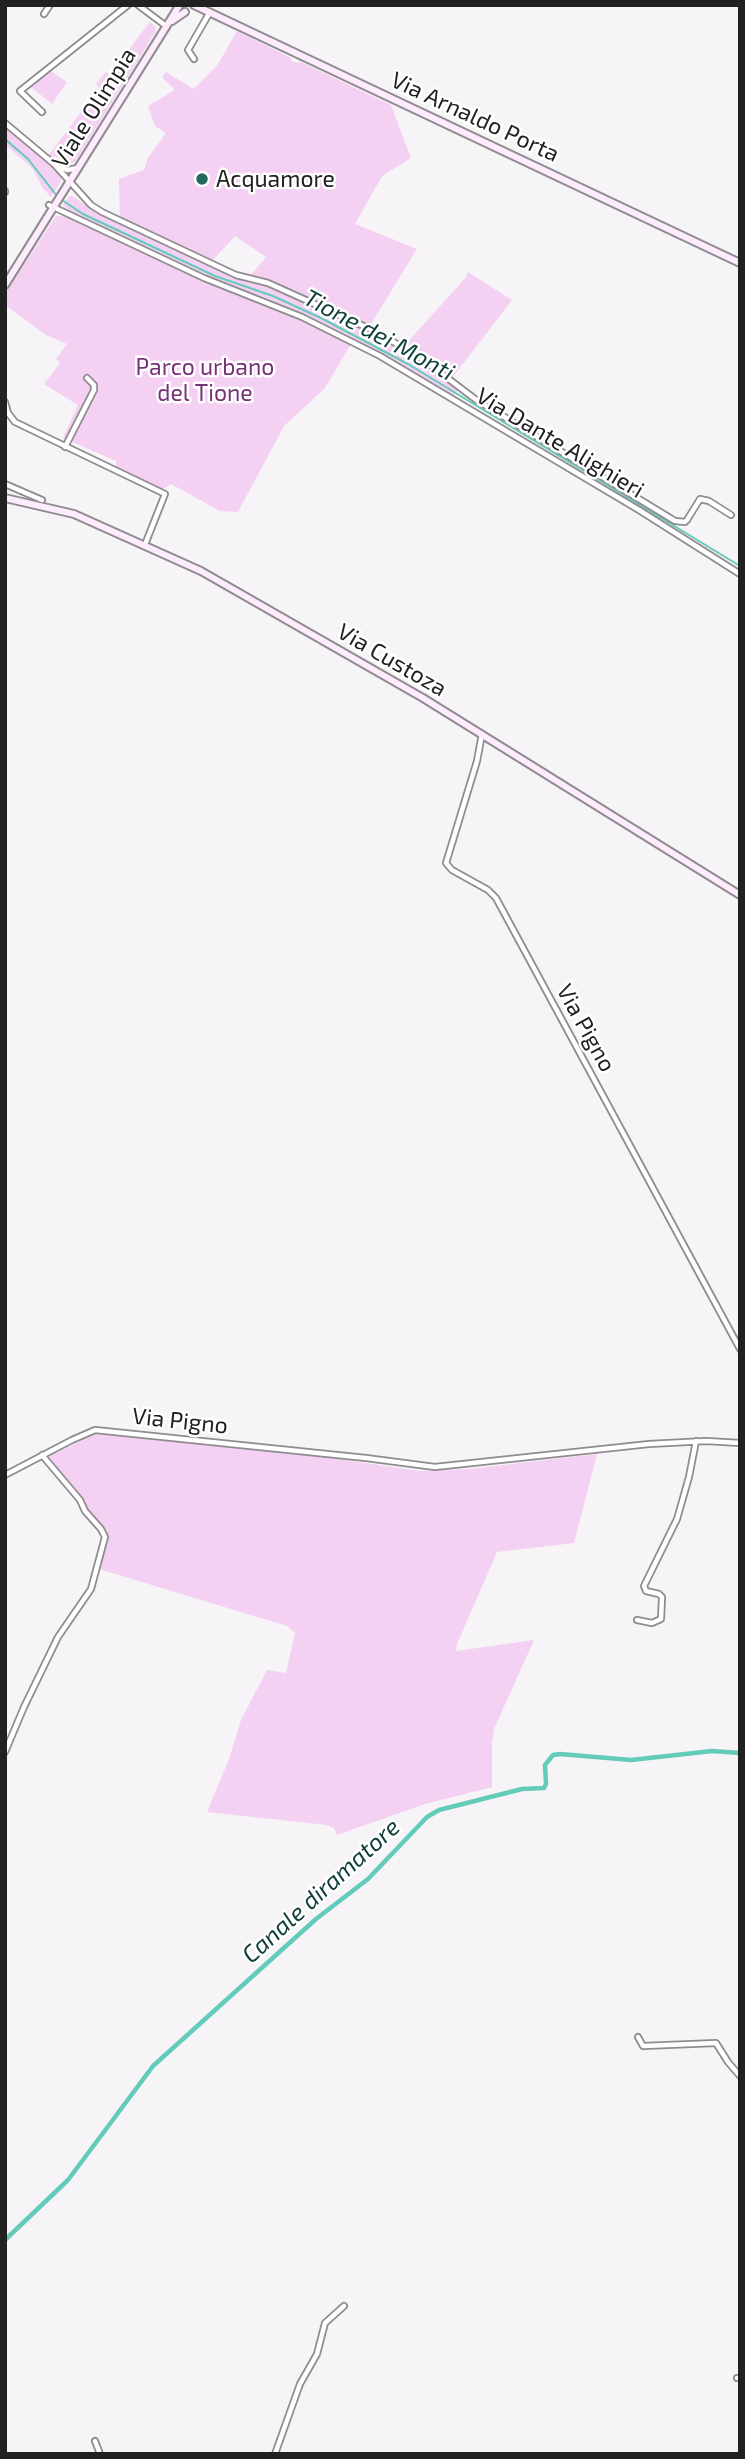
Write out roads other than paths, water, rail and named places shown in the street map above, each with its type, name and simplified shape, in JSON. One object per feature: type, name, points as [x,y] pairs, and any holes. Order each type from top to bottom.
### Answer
[{"type":"main road","name":"Viale Olimpia","points":[[5,285],[51,206],[63,192],[179,6]]},
{"type":"main road","name":"Via Arnaldo Porta","points":[[179,6],[181,11],[189,8],[209,10],[740,263]]},
{"type":"main road","name":"Viale Olimpia","points":[[166,26],[189,8]]},
{"type":"main road","name":"Via Custoza","points":[[5,498],[74,514],[178,559],[257,602],[482,734],[740,894]]},
{"type":"street","points":[[44,14],[50,5]]},
{"type":"street","points":[[41,112],[20,91],[128,5]]},
{"type":"street","points":[[138,5],[166,26]]},
{"type":"street","points":[[194,59],[188,50],[209,10]]},
{"type":"street","points":[[5,123],[54,164],[91,205],[102,212],[236,275],[268,283],[370,329],[417,355],[451,382],[675,521],[685,522],[700,499],[709,501],[731,515]]},
{"type":"street","points":[[54,164],[67,170],[78,168]]},
{"type":"street","name":"Via Dante Alighieri","points":[[51,206],[204,278],[302,317],[380,356],[639,510],[740,574]]},
{"type":"street","points":[[65,447],[94,390],[94,385],[87,379]]},
{"type":"street","points":[[5,402],[8,413],[15,422],[164,494],[146,541]]},
{"type":"street","points":[[5,484],[42,500]]},
{"type":"street","name":"Via Pigno","points":[[482,734],[477,761],[446,863],[452,870],[493,893],[740,1349]]},
{"type":"street","name":"Via Pigno","points":[[5,1475],[95,1430],[435,1467],[649,1444],[695,1441],[740,1443]]},
{"type":"street","points":[[637,1619],[652,1623],[661,1619],[662,1597],[646,1591],[644,1586],[677,1519],[689,1477],[695,1441]]},
{"type":"street","points":[[5,1752],[58,1637],[91,1589],[105,1537],[88,1516],[80,1500],[42,1455]]},
{"type":"street","points":[[638,2037],[643,2046],[716,2043],[727,2062],[740,2076]]},
{"type":"street","points":[[275,2454],[300,2384],[317,2354],[325,2323],[344,2306]]},
{"type":"street","points":[[95,2441],[100,2454]]},
{"type":"waterway","name":"Tione dei Monti","points":[[5,139],[28,159],[57,196]]},
{"type":"waterway","name":"Tione dei Monti","points":[[62,200],[83,214],[215,276],[273,296],[323,319],[408,364],[740,566]]},
{"type":"waterway","name":"Canale diramatore","points":[[5,2240],[68,2180],[153,2066],[316,1919],[368,1879],[427,1817],[439,1810],[522,1789],[544,1788],[545,1765],[553,1755],[631,1760],[712,1751],[740,1753]]},
{"type":"place","name":"Acquamore","points":[[202,179]]},
{"type":"park label","name":"Parco urbano del Tione","points":[[205,380]]}]
